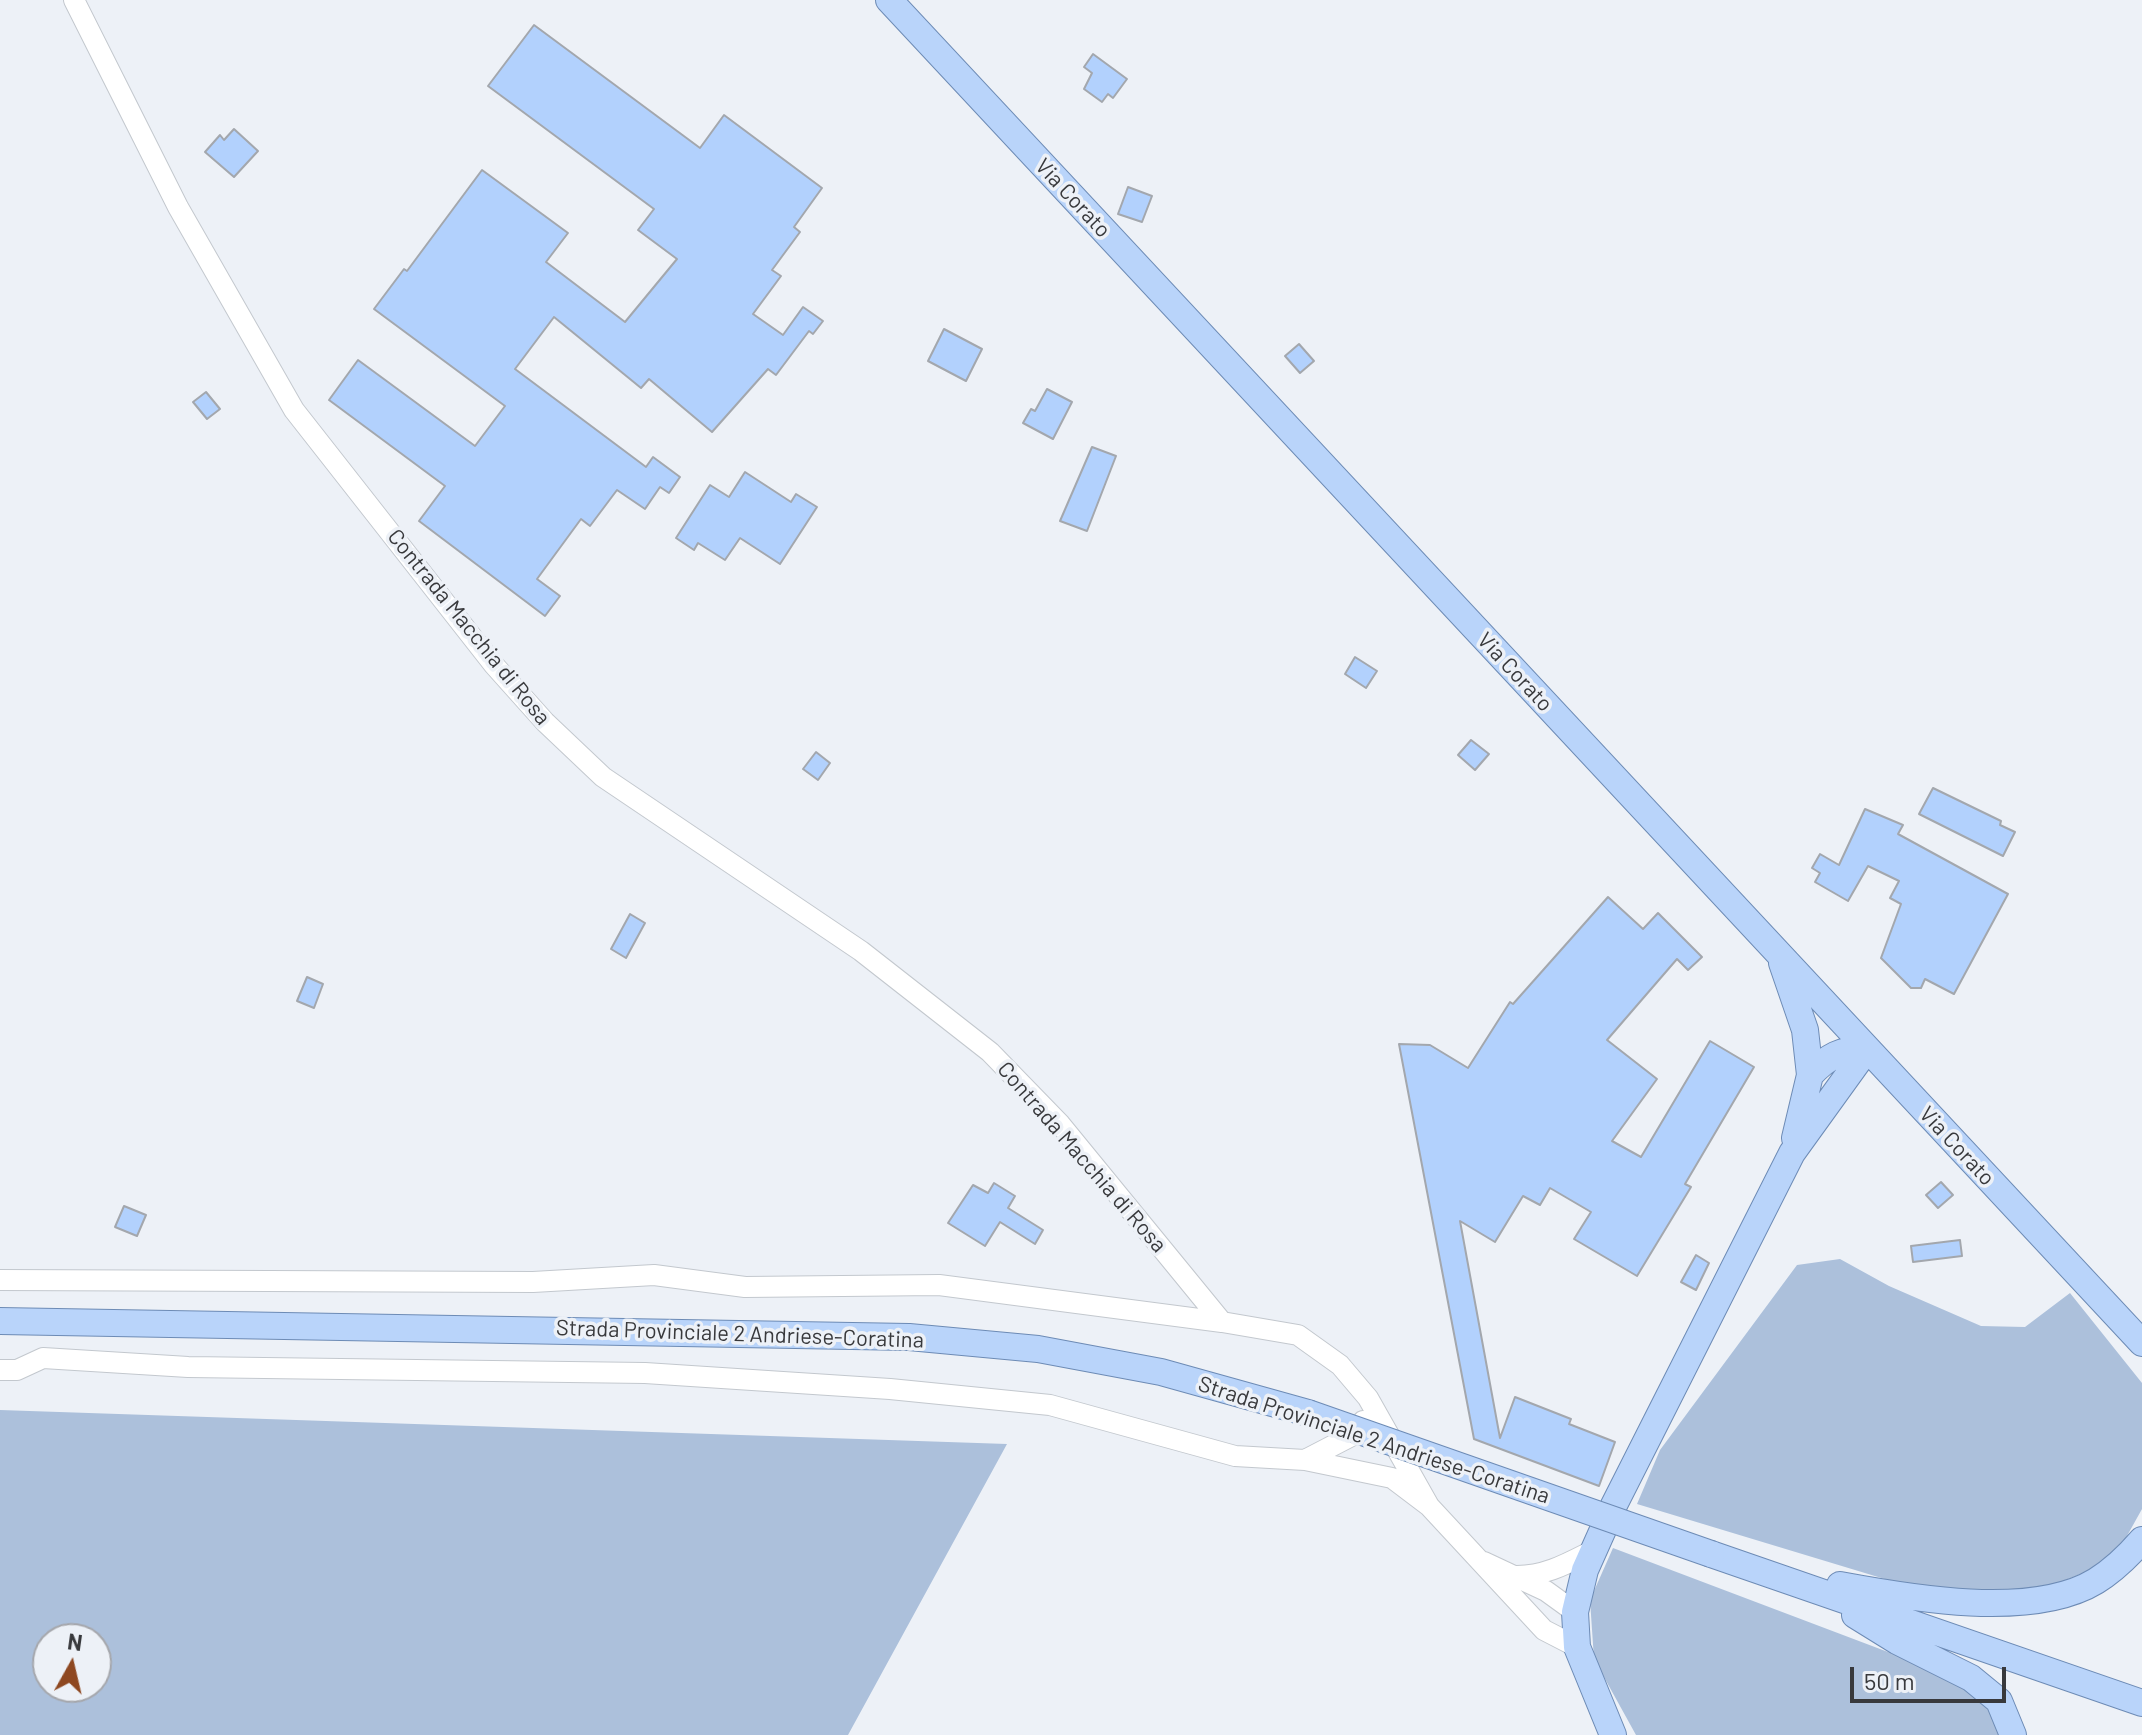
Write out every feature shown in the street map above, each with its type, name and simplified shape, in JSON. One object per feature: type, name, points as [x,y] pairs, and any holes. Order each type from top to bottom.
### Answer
[{"type":"main road","name":"Via Corato","points":[[889,0],[2142,1343]]},
{"type":"main road","points":[[1780,956],[1805,1030],[1810,1075],[1792,1153]]},
{"type":"main road","points":[[1810,1075],[1828,1056],[1846,1049],[1867,1049]]},
{"type":"main road","points":[[1613,1735],[1577,1647],[1575,1612],[1585,1570],[1792,1153],[1867,1049]]},
{"type":"main road","name":"Strada Provinciale 2 Andriese-Coratina","points":[[0,1321],[909,1337],[1038,1349],[1161,1372],[1308,1413],[2142,1703]]},
{"type":"main road","points":[[1754,1569],[1897,1596],[2010,1602],[2054,1596],[2095,1582],[2128,1556],[2142,1540]]},
{"type":"main road","points":[[1818,1591],[1897,1641],[1971,1678],[1999,1701],[2013,1735]]},
{"type":"street","name":"Contrada Macchia di Rosa","points":[[74,0],[178,207],[294,410],[494,665],[545,722],[603,777],[861,951],[990,1052],[1060,1124],[1222,1322]]},
{"type":"street","points":[[0,1280],[533,1282],[654,1275],[745,1287],[939,1285],[1222,1322],[1298,1335],[1340,1365],[1368,1398],[1429,1506]]},
{"type":"street","points":[[0,1370],[17,1370],[43,1358],[188,1367],[645,1373],[890,1389],[1050,1405],[1235,1456],[1305,1460],[1392,1478],[1429,1506],[1544,1630],[1577,1647]]},
{"type":"street","points":[[1305,1460],[1361,1431],[1368,1398]]},
{"type":"street","points":[[1517,1576],[1556,1569],[1594,1550]]},
{"type":"street","points":[[1480,1561],[1517,1576],[1575,1612]]},
{"type":"shaded area","points":[[1840,1259],[1889,1286],[1981,1326],[2025,1327],[2070,1293],[2142,1383],[2142,1509],[2113,1561],[2033,1593],[1931,1593],[1637,1504],[1660,1450],[1797,1265]]},
{"type":"shaded area","points":[[0,1410],[1007,1444],[848,1735],[0,1735]]},
{"type":"shaded area","points":[[1613,1548],[1962,1680],[2002,1718],[2005,1735],[1636,1735],[1594,1659],[1590,1600]]},
{"type":"building","points":[[534,25],[700,148],[724,115],[822,188],[794,227],[800,232],[772,270],[781,276],[753,314],[783,335],[803,307],[823,321],[813,334],[809,331],[776,375],[768,369],[712,432],[649,379],[641,388],[554,317],[515,369],[646,467],[653,457],[680,477],[669,493],[660,487],[645,509],[617,490],[590,526],[581,519],[537,579],[560,596],[545,616],[419,521],[445,486],[329,400],[358,360],[475,446],[505,406],[374,309],[404,269],[407,271],[482,170],[568,233],[546,262],[625,322],[677,259],[638,230],[654,209],[488,86]]},
{"type":"building","points":[[1093,54],[1127,79],[1113,98],[1108,94],[1102,102],[1084,89],[1092,73],[1084,67]]},
{"type":"building","points":[[234,129],[258,151],[234,177],[205,152],[220,135],[224,140]]},
{"type":"building","points":[[1128,187],[1152,196],[1142,222],[1118,214]]},
{"type":"building","points":[[944,329],[982,349],[966,381],[928,361]]},
{"type":"building","points":[[1299,344],[1314,361],[1300,373],[1285,356]]},
{"type":"building","points":[[1047,389],[1072,402],[1053,439],[1023,423],[1031,409],[1035,411]]},
{"type":"building","points":[[206,392],[220,409],[207,419],[193,402]]},
{"type":"building","points":[[1092,447],[1116,456],[1087,531],[1060,521]]},
{"type":"building","points":[[745,472],[791,502],[796,494],[817,507],[780,564],[740,538],[725,560],[698,543],[694,550],[676,538],[710,485],[729,497]]},
{"type":"building","points":[[1355,657],[1377,671],[1366,688],[1345,674]]},
{"type":"building","points":[[1471,740],[1489,754],[1475,770],[1458,755]]},
{"type":"building","points":[[816,752],[830,763],[818,780],[803,769]]},
{"type":"building","points":[[1933,788],[2001,821],[2000,825],[2015,832],[2003,856],[1919,814]]},
{"type":"building","points":[[1865,809],[1903,825],[1898,834],[2008,894],[1954,994],[1925,979],[1921,988],[1911,988],[1881,958],[1901,904],[1890,898],[1899,881],[1868,866],[1848,901],[1815,882],[1820,873],[1812,868],[1820,854],[1839,865]]},
{"type":"building","points":[[1608,897],[1643,929],[1658,913],[1702,957],[1688,970],[1677,959],[1607,1040],[1657,1079],[1612,1141],[1641,1157],[1710,1041],[1754,1067],[1685,1184],[1691,1187],[1637,1276],[1574,1239],[1591,1212],[1550,1188],[1540,1205],[1523,1196],[1495,1242],[1460,1221],[1500,1438],[1515,1397],[1571,1419],[1569,1424],[1615,1442],[1599,1486],[1474,1439],[1399,1044],[1430,1045],[1468,1068],[1510,1002],[1513,1004]]},
{"type":"building","points":[[630,914],[645,923],[626,958],[611,949]]},
{"type":"building","points":[[307,977],[323,984],[314,1008],[297,1001]]},
{"type":"building","points":[[1941,1182],[1953,1195],[1938,1208],[1926,1195]]},
{"type":"building","points":[[994,1183],[1015,1196],[1008,1208],[1043,1230],[1035,1244],[1000,1222],[985,1246],[948,1223],[973,1185],[988,1193]]},
{"type":"building","points":[[124,1206],[146,1215],[137,1236],[115,1227]]},
{"type":"building","points":[[1960,1240],[1962,1256],[1913,1262],[1911,1246]]},
{"type":"building","points":[[1696,1255],[1709,1263],[1696,1290],[1681,1282]]}]
